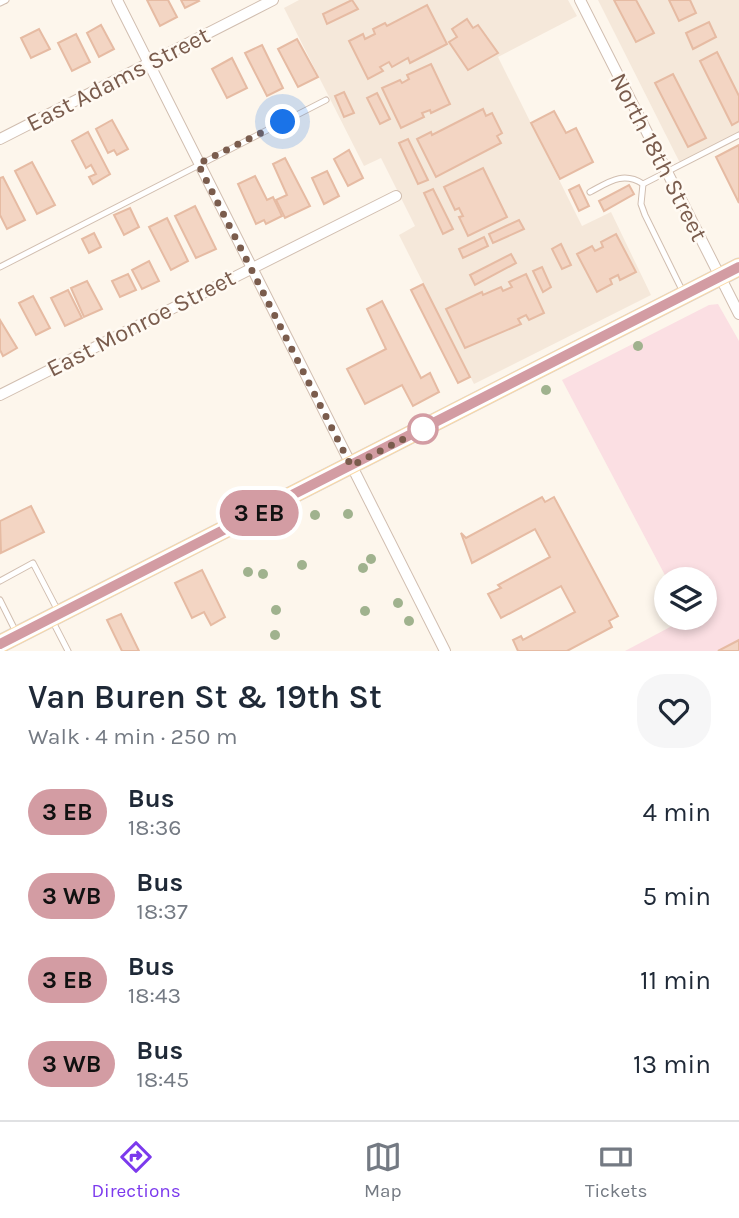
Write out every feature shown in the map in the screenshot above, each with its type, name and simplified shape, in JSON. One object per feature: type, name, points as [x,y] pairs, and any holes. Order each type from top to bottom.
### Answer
[{"type":"main road","points":[[0,643],[739,267]]},
{"type":"street","points":[[117,0],[445,651]]},
{"type":"street","name":"East Adams Street","points":[[0,139],[273,0]]},
{"type":"street","name":"North 18th Street","points":[[580,0],[739,314]]},
{"type":"street","name":"East Monroe Street","points":[[0,394],[396,196]]},
{"type":"lane","points":[[0,3],[6,0]]},
{"type":"lane","points":[[0,267],[326,100]]},
{"type":"lane","points":[[643,184],[739,135]]},
{"type":"lane","points":[[590,192],[620,177],[633,178],[643,184]]},
{"type":"lane","points":[[643,184],[641,204],[645,215],[684,295]]},
{"type":"lane","points":[[0,581],[33,564],[68,651]]},
{"type":"lane","points":[[0,600],[18,635]]},
{"type":"shaded area","points":[[299,0],[568,0],[577,16],[498,57],[582,226],[611,212],[651,295],[474,384],[399,235],[415,226],[381,158],[364,166],[284,8]]},
{"type":"shaded area","points":[[598,0],[739,0],[739,135],[681,165]]},
{"type":"shaded area","points":[[718,304],[739,341],[739,651],[625,651],[664,630],[717,630],[717,567],[661,567],[562,380],[709,305]]},
{"type":"building","points":[[147,0],[168,0],[177,17],[160,26]]},
{"type":"building","points":[[181,0],[198,0],[199,1],[185,8]]},
{"type":"building","points":[[352,0],[358,9],[327,24],[323,14]]},
{"type":"building","points":[[614,0],[636,0],[654,33],[636,42]]},
{"type":"building","points":[[669,0],[690,0],[696,13],[679,21]]},
{"type":"building","points":[[427,5],[447,44],[410,63],[408,58],[392,67],[389,62],[380,67],[383,71],[368,79],[349,41],[363,34],[365,39],[375,34],[373,29],[385,23],[387,26]]},
{"type":"building","points":[[467,19],[473,28],[478,25],[498,53],[468,70],[449,42],[457,37],[452,29]]},
{"type":"building","points":[[709,22],[716,37],[693,49],[686,33]]},
{"type":"building","points":[[101,25],[114,49],[99,57],[87,33]]},
{"type":"building","points":[[39,29],[50,49],[31,58],[21,38]]},
{"type":"building","points":[[76,34],[90,62],[72,71],[58,43]]},
{"type":"building","points":[[297,39],[318,77],[298,87],[278,49]]},
{"type":"building","points":[[262,45],[283,88],[267,96],[245,53]]},
{"type":"building","points":[[717,52],[739,96],[739,121],[732,125],[700,61]]},
{"type":"building","points":[[232,58],[247,88],[227,98],[212,69]]},
{"type":"building","points":[[431,64],[450,104],[431,113],[430,110],[422,113],[424,117],[401,128],[382,88],[400,80],[402,83],[409,79],[407,75]]},
{"type":"building","points":[[673,74],[706,138],[688,147],[655,83]]},
{"type":"building","points":[[344,92],[354,113],[344,117],[335,96]]},
{"type":"building","points":[[377,93],[390,119],[380,124],[367,98]]},
{"type":"building","points":[[483,109],[486,116],[492,113],[502,133],[497,136],[501,143],[436,177],[417,139],[431,132],[432,135]]},
{"type":"building","points":[[554,111],[566,133],[576,128],[593,162],[560,179],[531,123]]},
{"type":"building","points":[[112,120],[128,149],[117,155],[114,150],[108,153],[96,129]]},
{"type":"building","points":[[88,132],[110,174],[93,184],[89,177],[96,174],[91,165],[86,168],[72,141]]},
{"type":"building","points":[[408,139],[428,180],[418,184],[399,143]]},
{"type":"building","points":[[739,145],[739,203],[716,157]]},
{"type":"building","points":[[349,150],[363,178],[348,186],[334,159]]},
{"type":"building","points":[[285,158],[310,206],[285,218],[276,200],[287,195],[273,164]]},
{"type":"building","points":[[32,162],[55,205],[37,214],[15,171]]},
{"type":"building","points":[[483,168],[507,217],[468,236],[459,217],[463,216],[459,208],[455,210],[444,187]]},
{"type":"building","points":[[327,171],[339,196],[324,204],[312,178]]},
{"type":"building","points":[[255,176],[267,200],[273,197],[282,216],[266,224],[264,220],[256,224],[238,184]]},
{"type":"building","points":[[3,177],[25,220],[7,229],[0,215],[0,178]]},
{"type":"building","points":[[579,185],[589,206],[579,211],[569,190]]},
{"type":"building","points":[[629,185],[634,194],[604,211],[599,201]]},
{"type":"building","points":[[433,189],[453,229],[443,234],[424,193]]},
{"type":"building","points":[[195,206],[216,249],[196,258],[175,216]]},
{"type":"building","points":[[130,208],[139,227],[124,235],[114,215]]},
{"type":"building","points":[[167,218],[188,261],[171,270],[149,227]]},
{"type":"building","points":[[519,220],[524,229],[493,243],[489,234]]},
{"type":"building","points":[[94,233],[101,247],[89,253],[82,239]]},
{"type":"building","points":[[616,234],[636,272],[620,280],[618,275],[610,279],[612,284],[597,292],[577,254],[592,246],[595,251],[603,247],[601,242]]},
{"type":"building","points":[[484,237],[488,246],[463,258],[459,249]]},
{"type":"building","points":[[561,244],[571,265],[562,269],[552,249]]},
{"type":"building","points":[[511,254],[516,263],[475,285],[470,275]]},
{"type":"building","points":[[149,261],[159,281],[142,289],[132,270]]},
{"type":"building","points":[[542,267],[551,287],[543,292],[533,271]]},
{"type":"building","points":[[128,274],[136,290],[120,297],[112,281]]},
{"type":"building","points":[[526,274],[544,313],[529,320],[526,315],[518,319],[521,324],[465,348],[446,309],[482,292],[483,295],[501,287],[503,291],[512,287],[509,282]]},
{"type":"building","points":[[87,281],[102,309],[84,317],[71,288]]},
{"type":"building","points":[[423,284],[470,377],[458,383],[411,290]]},
{"type":"building","points":[[68,290],[82,318],[65,326],[51,298]]},
{"type":"building","points":[[33,296],[50,328],[36,335],[19,303]]},
{"type":"building","points":[[382,301],[421,378],[430,373],[439,392],[413,406],[402,385],[365,404],[347,369],[386,349],[367,309]]},
{"type":"building","points":[[0,320],[17,348],[3,356],[0,350]]},
{"type":"building","points":[[542,497],[545,502],[554,497],[618,616],[609,621],[612,627],[567,651],[518,651],[513,640],[521,636],[523,640],[575,612],[561,586],[501,618],[488,594],[501,588],[498,585],[550,557],[535,529],[472,563],[461,533],[466,538]]},
{"type":"building","points":[[31,506],[44,532],[1,553],[0,521]]},
{"type":"building","points":[[202,570],[225,617],[211,625],[204,612],[192,618],[175,583]]},
{"type":"building","points":[[121,614],[139,651],[122,651],[107,620]]},
{"type":"building","points":[[739,640],[739,651],[718,651]]},
{"type":"bus line","points":[[0,644],[739,267]]},
{"type":"route","points":[[283,122],[198,164],[351,466],[423,429]]}]
